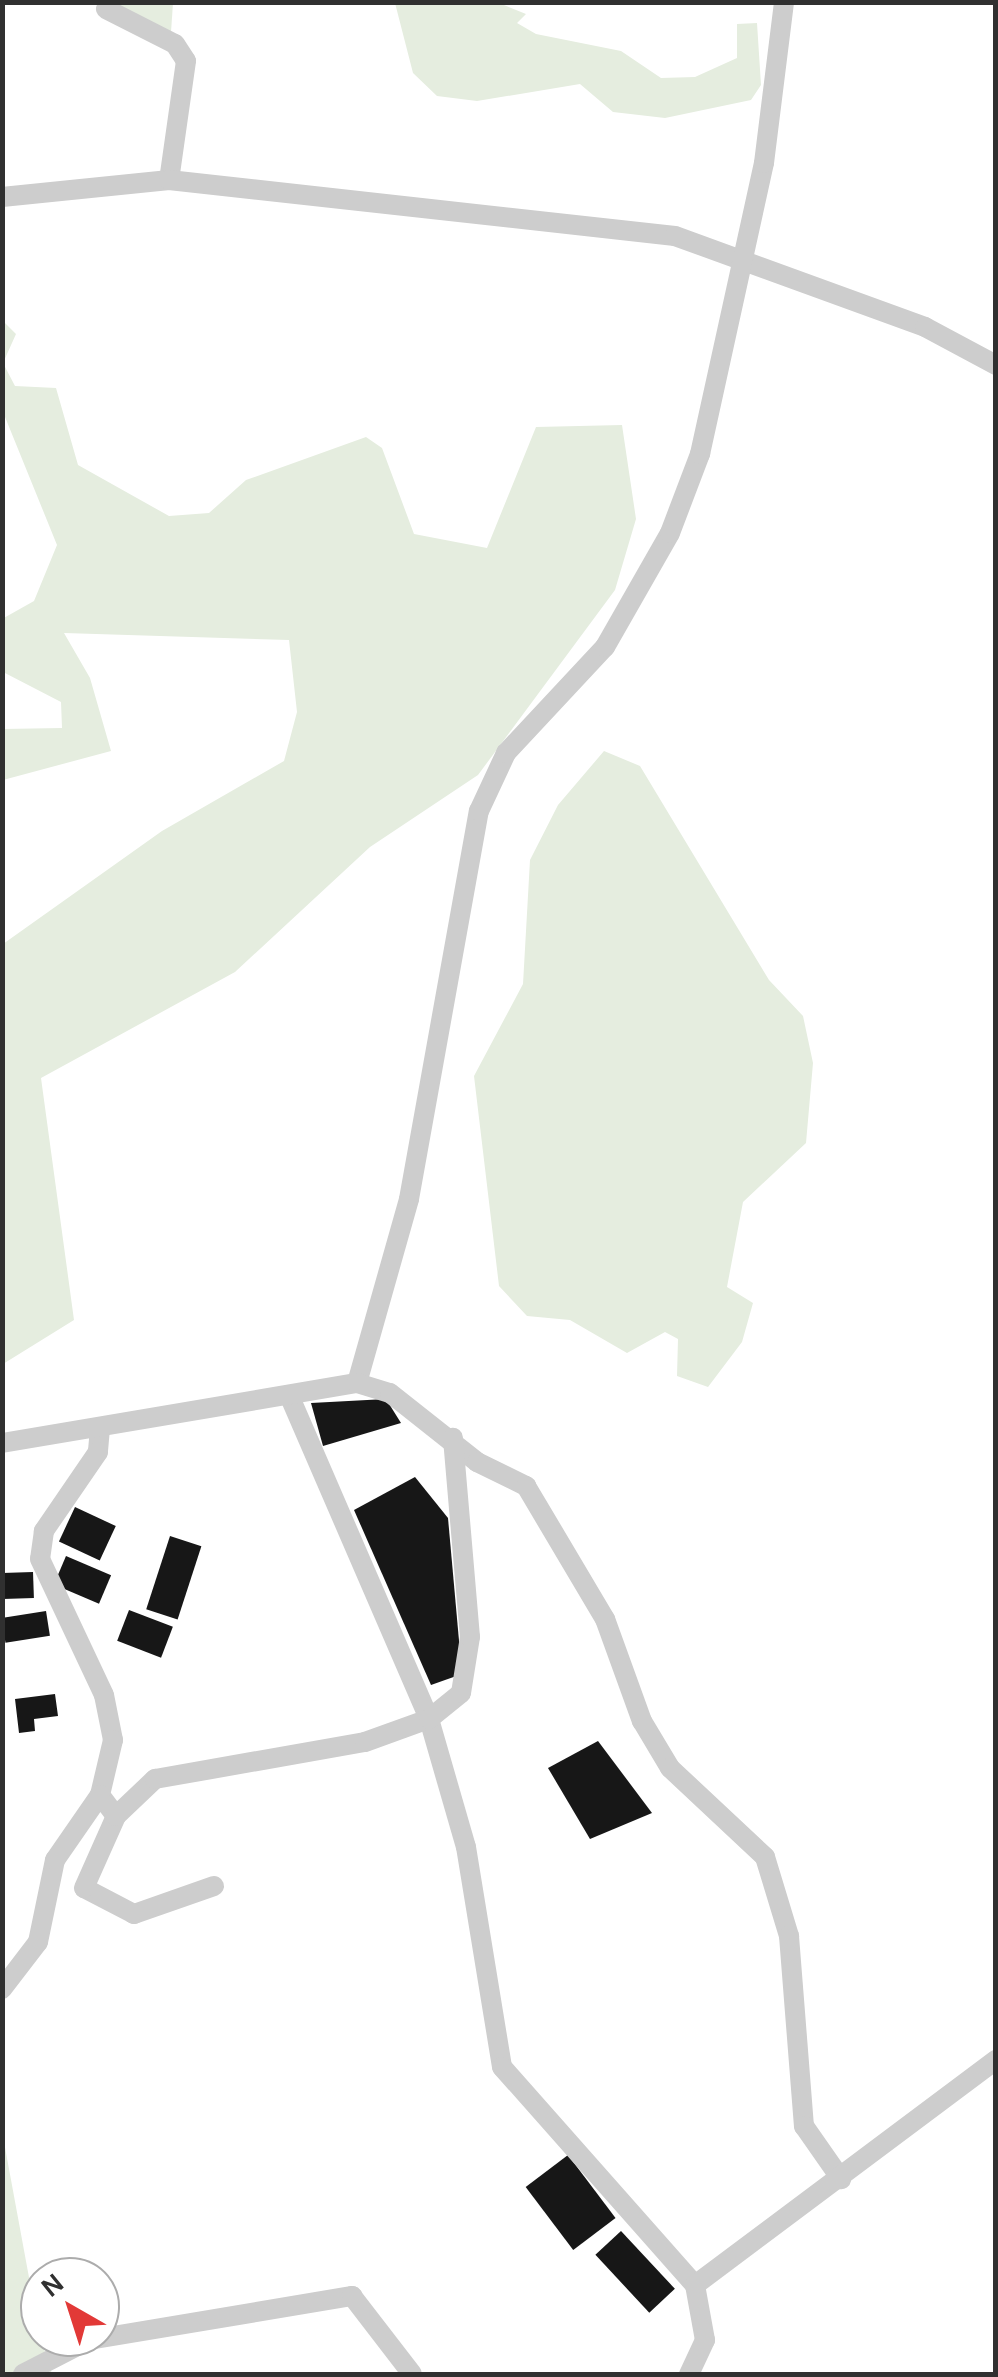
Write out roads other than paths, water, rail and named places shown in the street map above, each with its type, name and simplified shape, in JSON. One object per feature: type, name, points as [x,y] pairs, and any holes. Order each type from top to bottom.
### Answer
[{"type":"street","points":[[356,1382],[408,1200],[479,811],[506,754],[622,620],[670,533],[682,490],[700,454],[743,256],[784,2]]},
{"type":"street","points":[[106,9],[176,44],[186,61],[169,180]]},
{"type":"street","points":[[2,197],[169,180],[675,236],[743,256],[925,327],[996,365]]},
{"type":"street","points":[[2,1443],[356,1382],[390,1393],[453,1438],[477,1462],[518,1480],[606,1619],[642,1721],[670,1768],[765,1857],[789,1936],[804,2126],[842,2179]]},
{"type":"street","points":[[288,1395],[430,1719],[466,1846],[502,2067],[695,2285],[706,2340],[688,2374]]},
{"type":"street","points":[[2,1989],[38,1942],[55,1860],[100,1795],[113,1740],[104,1696],[40,1559],[44,1531],[98,1452],[100,1428]]},
{"type":"street","points":[[214,1886],[134,1914],[84,1888],[116,1816],[155,1779],[366,1742],[430,1719],[469,1680],[453,1438]]},
{"type":"street","points":[[100,1795],[116,1816]]},
{"type":"street","points":[[695,2285],[842,2179],[996,2060]]},
{"type":"street","points":[[23,2374],[90,2340],[352,2296],[412,2374]]}]
